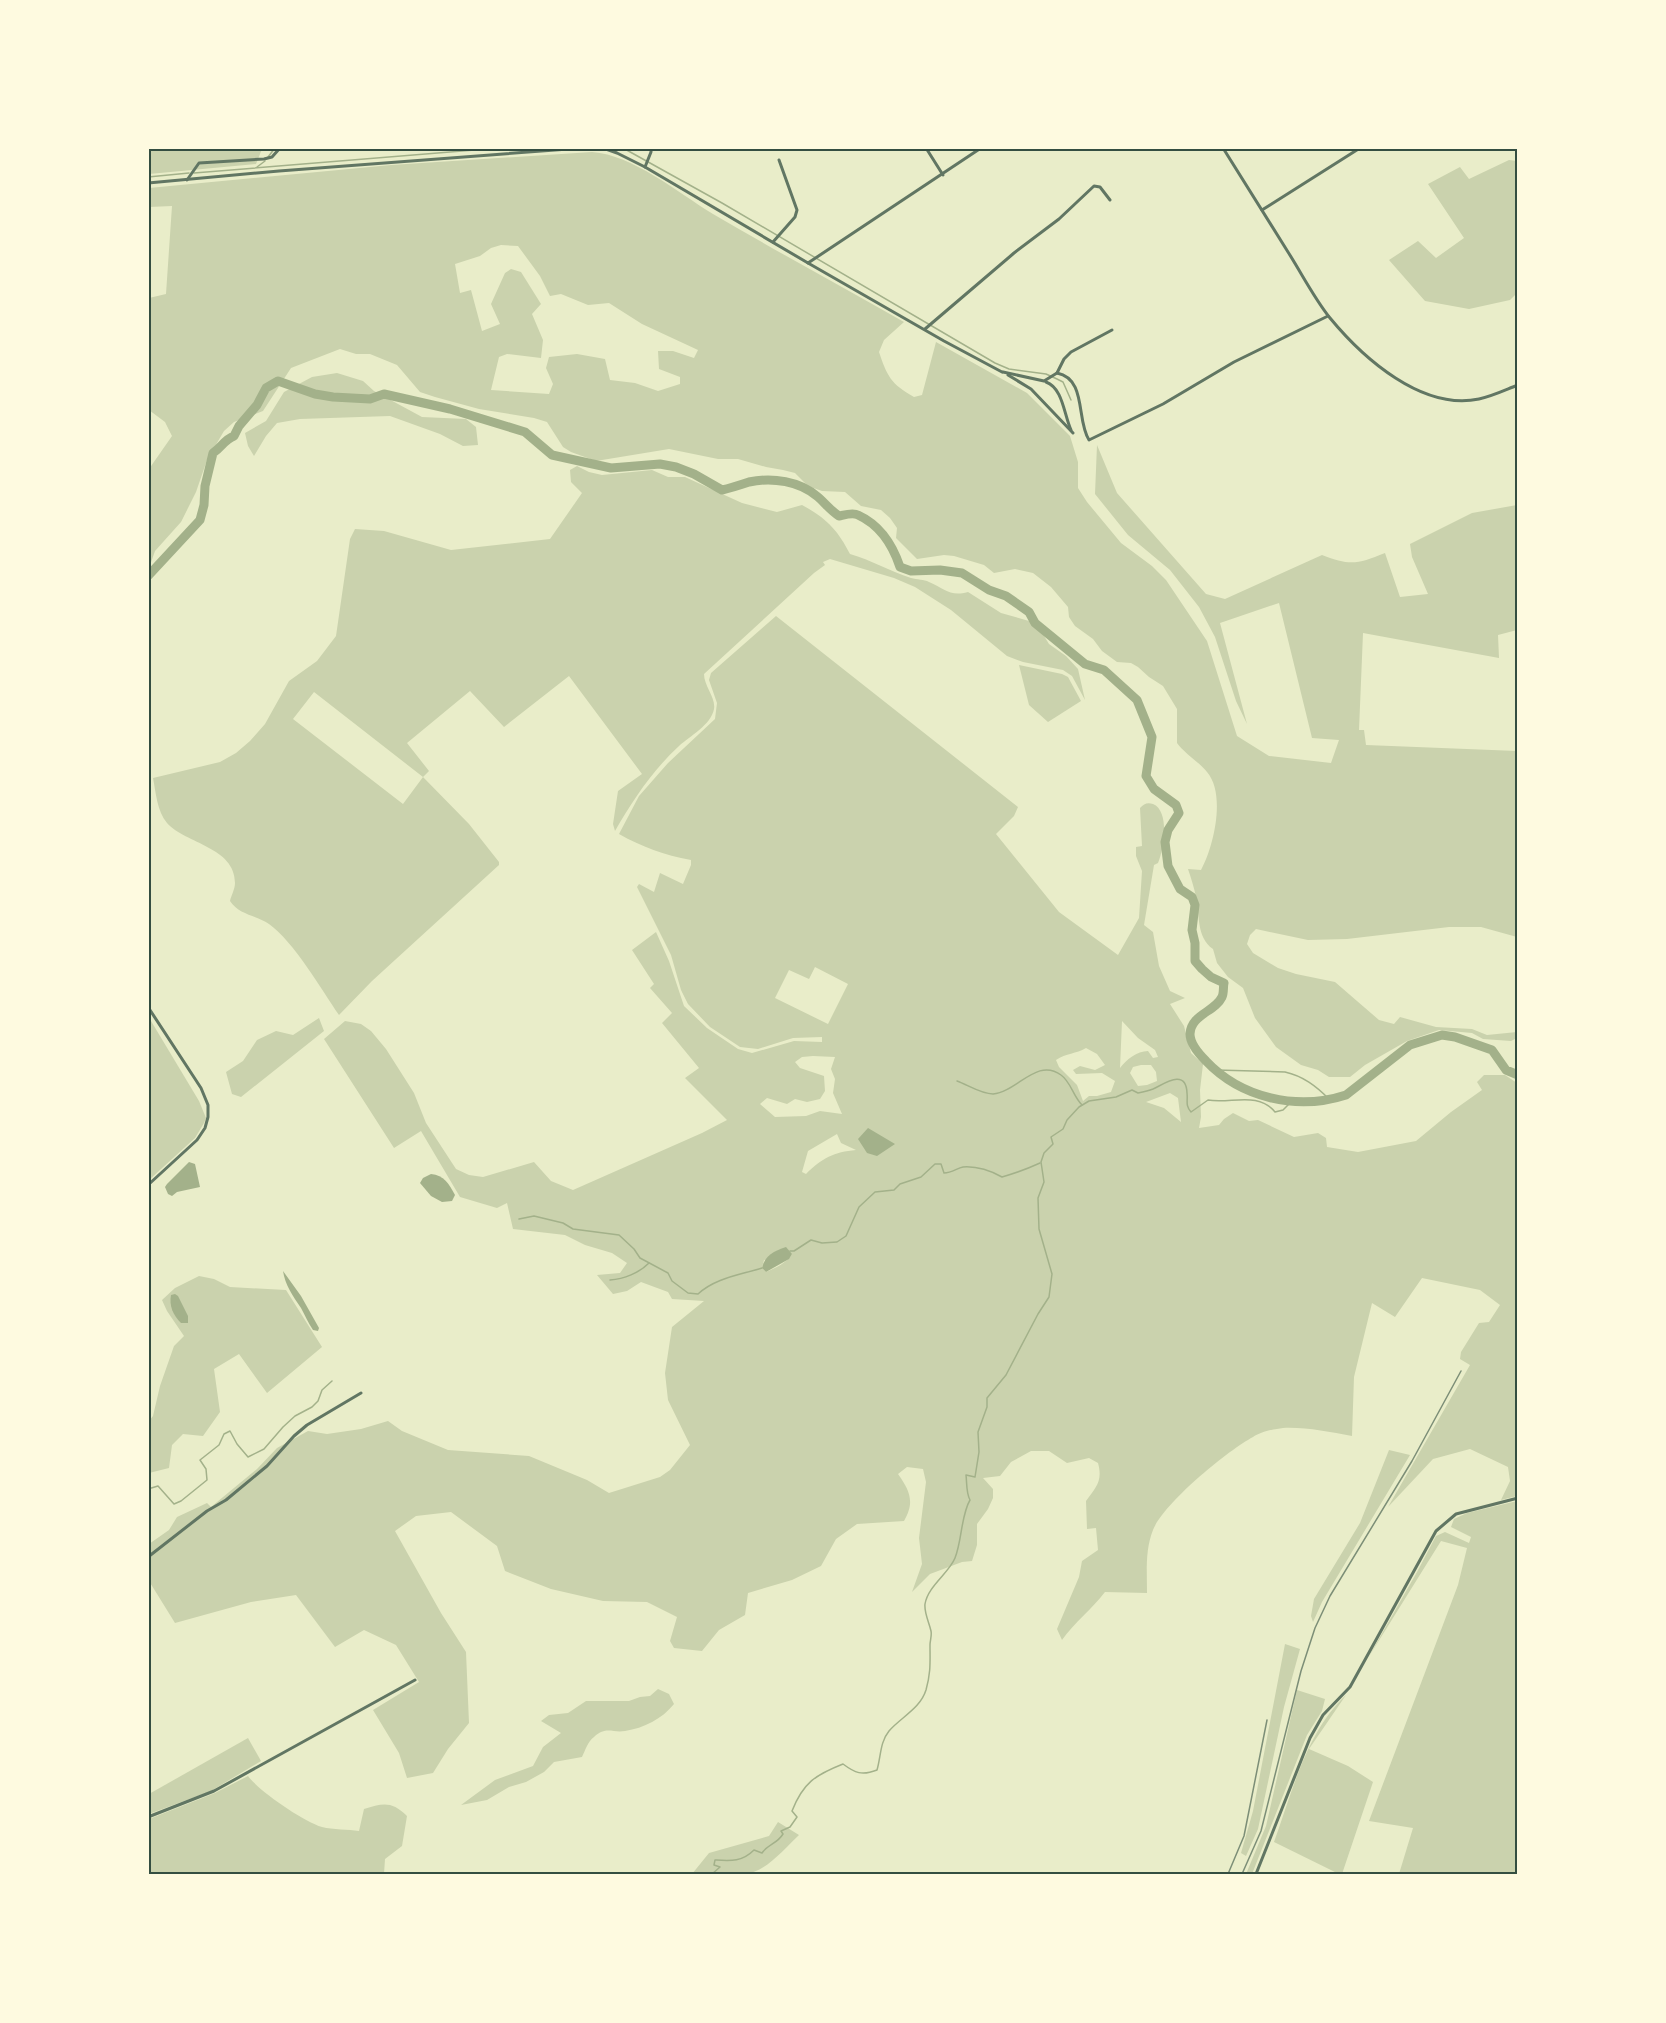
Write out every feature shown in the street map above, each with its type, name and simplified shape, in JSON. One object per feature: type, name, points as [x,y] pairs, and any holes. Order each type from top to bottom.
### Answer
[{"type":"street","points":[[187,180],[199,163],[264,159],[272,157],[280,148]]},
{"type":"street","points":[[148,183],[582,148]]},
{"type":"street","points":[[603,148],[645,167],[808,263],[1003,372],[1031,389],[1073,433],[1057,390],[1051,384],[1003,372]]},
{"type":"street","points":[[645,167],[651,148]]},
{"type":"street","points":[[926,148],[943,175]]},
{"type":"street","points":[[808,263],[981,148]]},
{"type":"street","points":[[1223,148],[1328,316],[1364,354],[1383,370],[1404,383],[1430,394],[1453,399],[1478,399],[1518,385]]},
{"type":"street","points":[[1262,210],[1360,148]]},
{"type":"street","points":[[773,242],[795,217],[797,210],[779,159]]},
{"type":"street","points":[[925,329],[1014,253],[1059,219],[1094,186],[1100,187],[1110,200]]},
{"type":"street","points":[[1057,373],[1066,376],[1076,388],[1084,429],[1089,440],[1163,404],[1234,362],[1328,316]]},
{"type":"street","points":[[1044,381],[1057,373],[1064,359],[1071,352],[1112,330]]},
{"type":"street","points":[[148,1006],[201,1088],[208,1105],[205,1128],[197,1140],[148,1185]]},
{"type":"street","points":[[148,1557],[267,1466],[307,1425],[361,1393]]},
{"type":"street","points":[[1256,1875],[1310,1738],[1323,1715],[1350,1687],[1436,1532],[1456,1514],[1518,1498]]},
{"type":"street","points":[[148,1817],[214,1791],[415,1680]]},
{"type":"shaded area","points":[[149,149],[262,149],[256,164],[149,174]]},
{"type":"shaded area","points":[[592,152],[623,160],[639,167],[737,228],[904,322],[884,340],[879,352],[891,379],[914,397],[922,395],[936,342],[1027,393],[1070,436],[1078,462],[1078,488],[1087,502],[1121,543],[1152,566],[1166,580],[1207,641],[1237,736],[1269,756],[1331,763],[1339,740],[1312,738],[1279,603],[1220,623],[1247,724],[1236,701],[1215,637],[1199,607],[1170,570],[1128,535],[1095,494],[1097,445],[1117,493],[1206,594],[1225,599],[1322,555],[1340,561],[1354,562],[1368,560],[1385,553],[1400,597],[1428,594],[1412,557],[1410,544],[1472,513],[1517,505],[1517,630],[1498,635],[1499,658],[1363,633],[1359,730],[1364,730],[1366,745],[1517,751],[1517,937],[1481,927],[1449,927],[1347,939],[1308,940],[1256,929],[1250,935],[1247,944],[1253,953],[1278,968],[1335,982],[1379,1020],[1394,1024],[1400,1017],[1436,1027],[1472,1029],[1487,1035],[1517,1032],[1517,1038],[1511,1041],[1483,1039],[1472,1033],[1439,1030],[1407,1041],[1365,1065],[1350,1077],[1329,1077],[1318,1070],[1301,1065],[1276,1047],[1255,1018],[1243,988],[1228,977],[1217,963],[1213,949],[1201,932],[1196,897],[1188,869],[1201,870],[1206,860],[1214,834],[1216,793],[1207,772],[1177,743],[1177,709],[1163,686],[1138,667],[1131,663],[1117,662],[1102,651],[1093,639],[1075,626],[1069,617],[1068,607],[1051,587],[1033,573],[1015,569],[994,573],[984,565],[954,556],[944,555],[917,559],[896,538],[897,528],[881,510],[861,506],[845,492],[822,491],[808,486],[795,473],[738,459],[718,459],[669,449],[596,461],[563,447],[547,422],[479,409],[420,392],[397,365],[370,354],[356,354],[340,349],[291,368],[263,411],[234,422],[224,431],[207,460],[196,492],[181,522],[155,551],[149,568],[149,469],[172,436],[165,422],[149,410],[149,298],[166,294],[172,206],[149,207],[149,188],[391,165]],"holes":[[[501,245],[518,246],[540,276],[550,296],[561,294],[588,305],[609,303],[642,324],[698,350],[694,358],[673,351],[658,351],[659,369],[680,377],[680,384],[658,391],[635,383],[610,380],[605,359],[577,354],[549,357],[546,368],[553,384],[549,394],[491,390],[499,357],[507,354],[541,358],[543,340],[532,314],[541,304],[521,272],[511,269],[505,273],[491,304],[500,324],[482,331],[471,290],[460,293],[455,264],[480,256],[491,248]]]},
{"type":"shaded area","points":[[1509,160],[1517,161],[1517,293],[1510,300],[1469,309],[1425,301],[1389,260],[1418,241],[1436,258],[1464,238],[1428,184],[1460,167],[1469,179]]},
{"type":"shaded area","points":[[337,373],[363,381],[374,391],[422,417],[466,419],[476,427],[478,445],[463,446],[440,434],[390,416],[300,419],[277,423],[254,456],[248,446],[245,433],[266,421],[284,392],[312,377]]},
{"type":"shaded area","points":[[577,466],[602,475],[652,470],[668,477],[685,477],[742,503],[777,512],[802,505],[830,525],[850,554],[911,578],[927,581],[952,593],[968,592],[1001,613],[1029,621],[1041,631],[1049,644],[1066,656],[1078,669],[1085,700],[1072,676],[1063,670],[1023,662],[1007,656],[951,610],[915,587],[894,578],[830,559],[823,562],[825,565],[704,674],[714,705],[712,715],[705,725],[660,765],[636,797],[615,831],[613,824],[618,791],[642,774],[569,676],[504,727],[470,691],[407,743],[429,771],[423,777],[469,824],[499,865],[372,981],[339,1015],[307,966],[288,942],[269,924],[243,912],[230,901],[235,883],[233,871],[227,861],[167,823],[159,807],[153,778],[220,762],[236,753],[265,724],[289,681],[317,661],[336,636],[350,539],[355,529],[384,531],[451,550],[550,539],[582,493],[571,482],[570,470]],"holes":[[[314,692],[423,777],[403,804],[293,719]]]},
{"type":"shaded area","points":[[776,616],[1018,807],[1014,816],[996,834],[1059,912],[1118,955],[1139,918],[1142,871],[1136,856],[1136,847],[1142,846],[1140,808],[1149,803],[1158,808],[1164,822],[1164,840],[1158,863],[1154,865],[1144,925],[1153,932],[1159,966],[1170,991],[1185,998],[1170,1004],[1184,1026],[1191,1053],[1203,1064],[1199,1128],[1219,1125],[1233,1113],[1249,1121],[1258,1120],[1294,1137],[1318,1133],[1326,1138],[1327,1147],[1358,1152],[1416,1141],[1482,1090],[1477,1082],[1484,1075],[1505,1075],[1517,1083],[1517,1496],[1501,1500],[1510,1481],[1508,1467],[1470,1449],[1433,1459],[1388,1507],[1470,1365],[1460,1359],[1461,1352],[1479,1323],[1489,1322],[1500,1305],[1480,1290],[1422,1278],[1395,1317],[1372,1303],[1354,1377],[1352,1436],[1309,1429],[1283,1428],[1259,1434],[1242,1444],[1197,1479],[1159,1519],[1149,1545],[1147,1593],[1105,1592],[1062,1640],[1057,1629],[1079,1577],[1082,1561],[1098,1550],[1096,1528],[1087,1529],[1086,1501],[1098,1483],[1100,1475],[1098,1463],[1089,1458],[1067,1463],[1049,1451],[1031,1451],[1011,1462],[1000,1476],[983,1478],[993,1489],[993,1498],[977,1524],[977,1545],[972,1561],[962,1562],[930,1574],[912,1592],[922,1564],[919,1538],[926,1482],[923,1469],[907,1467],[898,1474],[910,1497],[904,1521],[857,1524],[836,1539],[821,1566],[792,1580],[748,1593],[745,1615],[719,1630],[702,1651],[674,1648],[670,1641],[677,1617],[647,1602],[603,1601],[551,1589],[505,1571],[497,1546],[451,1512],[416,1516],[395,1531],[441,1613],[466,1652],[469,1723],[448,1749],[433,1773],[407,1778],[399,1753],[373,1710],[419,1682],[396,1645],[364,1630],[335,1647],[296,1595],[251,1602],[175,1623],[149,1581],[149,1544],[169,1530],[177,1517],[207,1503],[211,1507],[257,1469],[277,1448],[308,1431],[327,1434],[361,1429],[388,1421],[402,1431],[448,1450],[529,1456],[587,1480],[609,1493],[660,1477],[670,1470],[690,1445],[668,1400],[665,1373],[672,1327],[704,1301],[672,1299],[668,1292],[641,1282],[627,1291],[613,1294],[597,1275],[620,1273],[627,1263],[612,1253],[585,1245],[565,1235],[513,1229],[507,1203],[497,1208],[460,1197],[421,1131],[394,1148],[324,1039],[345,1021],[361,1024],[371,1031],[386,1049],[414,1093],[426,1123],[456,1169],[469,1175],[483,1177],[534,1162],[551,1181],[573,1190],[727,1120],[685,1078],[699,1068],[662,1023],[672,1013],[650,988],[654,984],[632,950],[656,932],[669,961],[684,1006],[707,1028],[738,1049],[752,1053],[794,1041],[822,1042],[822,1037],[793,1038],[758,1049],[740,1047],[710,1027],[688,1004],[681,990],[671,955],[637,887],[639,884],[654,892],[660,873],[683,884],[691,860],[654,850],[619,834],[639,796],[668,763],[715,719],[717,703],[709,680],[711,673]],"holes":[[[815,967],[848,984],[828,1024],[775,998],[789,970],[809,979]],[[1122,1021],[1138,1038],[1155,1050],[1158,1057],[1153,1058],[1148,1051],[1144,1051],[1132,1056],[1120,1068]],[[1086,1048],[1097,1054],[1105,1065],[1095,1070],[1080,1066],[1073,1070],[1076,1074],[1102,1073],[1115,1081],[1111,1092],[1089,1096],[1083,1101],[1077,1085],[1059,1067],[1056,1060]],[[802,1057],[835,1057],[831,1069],[835,1079],[833,1093],[842,1114],[820,1111],[806,1116],[775,1117],[760,1104],[767,1098],[787,1104],[795,1099],[807,1102],[820,1099],[825,1091],[824,1076],[800,1068],[795,1062]],[[1151,1065],[1156,1072],[1157,1081],[1138,1086],[1130,1073],[1133,1067]],[[1170,1093],[1178,1098],[1181,1122],[1164,1108],[1146,1102]],[[837,1134],[841,1143],[856,1150],[835,1154],[817,1164],[806,1174],[802,1172],[808,1151]],[[792,1254],[784,1263],[773,1269],[766,1272],[762,1268],[764,1260]]]},
{"type":"shaded area","points":[[1019,665],[1068,677],[1081,701],[1048,722],[1029,705]]},
{"type":"shaded area","points":[[148,1016],[199,1101],[206,1118],[195,1138],[149,1180]]},
{"type":"shaded area","points":[[319,1018],[324,1031],[241,1097],[232,1094],[226,1072],[243,1061],[257,1040],[276,1031],[293,1035]]},
{"type":"shaded area","points":[[868,1128],[895,1144],[877,1156],[867,1153],[858,1139]]},
{"type":"shaded area","points":[[189,1162],[195,1164],[200,1187],[177,1192],[172,1196],[168,1194],[165,1187]]},
{"type":"shaded area","points":[[431,1174],[443,1178],[448,1184],[455,1195],[452,1201],[442,1202],[431,1196],[420,1183],[423,1178]]},
{"type":"shaded area","points":[[786,1247],[792,1254],[789,1259],[766,1272],[762,1268],[768,1257]]},
{"type":"shaded area","points":[[283,1271],[301,1296],[319,1328],[318,1331],[313,1330],[292,1295]]},
{"type":"shaded area","points":[[199,1276],[214,1279],[230,1287],[286,1290],[322,1347],[267,1393],[239,1354],[214,1369],[220,1412],[203,1436],[183,1434],[172,1445],[169,1468],[149,1473],[149,1421],[153,1416],[160,1386],[174,1346],[184,1336],[162,1300],[175,1288]]},
{"type":"shaded area","points":[[175,1294],[188,1316],[188,1323],[181,1323],[172,1310],[171,1295]]},
{"type":"shaded area","points":[[1389,1450],[1410,1455],[1322,1602],[1313,1622],[1311,1616],[1314,1599],[1360,1523]]},
{"type":"shaded area","points":[[1517,1501],[1517,1874],[1399,1874],[1413,1828],[1369,1821],[1458,1585],[1467,1548],[1441,1541],[1368,1658],[1436,1536],[1445,1532],[1469,1543],[1471,1537],[1451,1527],[1454,1519],[1467,1513]]},
{"type":"shaded area","points":[[1285,1644],[1300,1649],[1284,1707],[1258,1829],[1246,1856],[1241,1853],[1253,1811]]},
{"type":"shaded area","points":[[658,1689],[669,1694],[674,1704],[652,1722],[625,1731],[602,1732],[590,1741],[582,1757],[554,1762],[544,1772],[526,1782],[509,1787],[487,1800],[461,1805],[495,1780],[533,1766],[543,1747],[561,1733],[541,1721],[549,1715],[568,1713],[586,1701],[629,1701],[650,1696]]},
{"type":"shaded area","points":[[1297,1690],[1325,1699],[1322,1711],[1307,1735],[1252,1874],[1246,1874],[1266,1826]]},
{"type":"shaded area","points":[[1346,1695],[1309,1749],[1348,1766],[1373,1782],[1342,1874],[1339,1874],[1274,1842],[1310,1745],[1332,1710]]},
{"type":"shaded area","points":[[248,1738],[261,1761],[211,1791],[149,1814],[149,1794]]},
{"type":"shaded area","points":[[248,1776],[282,1805],[304,1819],[326,1828],[359,1831],[364,1809],[377,1805],[397,1808],[407,1816],[402,1846],[385,1859],[384,1874],[149,1874],[149,1819],[215,1793]]},
{"type":"shaded area","points":[[778,1822],[799,1835],[760,1869],[745,1874],[719,1876],[692,1874],[709,1853],[769,1836]]},
{"type":"waterway","points":[[268,157],[275,148]]},
{"type":"waterway","points":[[194,173],[499,148]]},
{"type":"waterway","points":[[623,148],[722,203],[995,363],[1009,369],[1046,374],[1063,382],[1071,400]]},
{"type":"waterway","points":[[257,167],[265,161]]},
{"type":"waterway","points":[[148,177],[189,173]]},
{"type":"waterway","points":[[148,576],[200,520],[213,453],[234,436],[239,426],[257,405],[266,388],[278,381],[315,394],[333,397],[370,399],[384,394],[450,409],[525,432],[552,455],[611,468],[660,464],[676,467],[722,490],[749,482],[767,480],[803,487],[839,516],[856,514],[873,524],[894,551],[900,567],[911,571],[940,570],[962,573],[989,590],[1006,596],[1029,612],[1035,623],[1085,664],[1104,670],[1137,700],[1152,737],[1146,776],[1154,789],[1176,805],[1179,813],[1168,830],[1165,842],[1168,866],[1180,889],[1192,897],[1195,905],[1192,930],[1195,961],[1211,977],[1224,983],[1223,995],[1219,1002],[1194,1022],[1190,1034],[1198,1052],[1220,1074],[1236,1084],[1271,1098],[1308,1102],[1327,1100],[1346,1095],[1410,1045],[1442,1035],[1455,1037],[1492,1050],[1506,1070],[1518,1075]]},
{"type":"waterway","points":[[957,1081],[979,1091],[993,1094],[1002,1092],[1035,1073],[1044,1070],[1052,1071],[1064,1078],[1082,1105]]},
{"type":"waterway","points":[[1216,1070],[1285,1072],[1309,1082],[1329,1099]]},
{"type":"waterway","points":[[712,1874],[720,1867],[714,1865],[715,1860],[741,1859],[754,1850],[762,1853],[778,1840],[783,1834],[781,1831],[790,1827],[797,1817],[792,1811],[796,1801],[817,1776],[843,1764],[859,1773],[877,1770],[886,1735],[915,1708],[923,1697],[929,1672],[931,1635],[925,1604],[930,1591],[955,1558],[970,1500],[966,1475],[975,1477],[979,1452],[978,1432],[987,1407],[987,1398],[1006,1375],[1049,1297],[1052,1274],[1039,1229],[1038,1198],[1044,1182],[1041,1162],[1044,1153],[1053,1144],[1051,1137],[1063,1129],[1067,1120],[1079,1107],[1089,1101],[1116,1097],[1132,1090],[1138,1093],[1179,1079],[1186,1085],[1187,1105],[1191,1112],[1208,1100],[1252,1100],[1261,1102],[1275,1112],[1283,1110],[1292,1101]]},
{"type":"waterway","points":[[790,1251],[794,1251],[811,1240],[822,1243],[837,1242],[846,1236],[859,1207],[875,1192],[894,1190],[900,1184],[921,1177],[935,1164],[941,1164],[944,1173],[968,1167],[984,1169],[1002,1177],[1040,1163]]},
{"type":"waterway","points":[[519,1219],[534,1216],[563,1223],[573,1229],[619,1235],[640,1258],[668,1273],[672,1281],[688,1293],[698,1294],[712,1284],[762,1268]]},
{"type":"waterway","points":[[610,1280],[631,1275],[649,1263]]},
{"type":"waterway","points":[[148,1489],[158,1486],[174,1504],[181,1501],[207,1480],[206,1469],[200,1460],[219,1445],[224,1434],[230,1431],[248,1457],[264,1449],[295,1416],[312,1407],[318,1401],[322,1390],[332,1381]]},
{"type":"railway","points":[[1242,1874],[1261,1831],[1301,1671],[1315,1628],[1330,1596],[1412,1461],[1461,1371]]},
{"type":"railway","points":[[1228,1874],[1244,1836],[1267,1720]]}]
